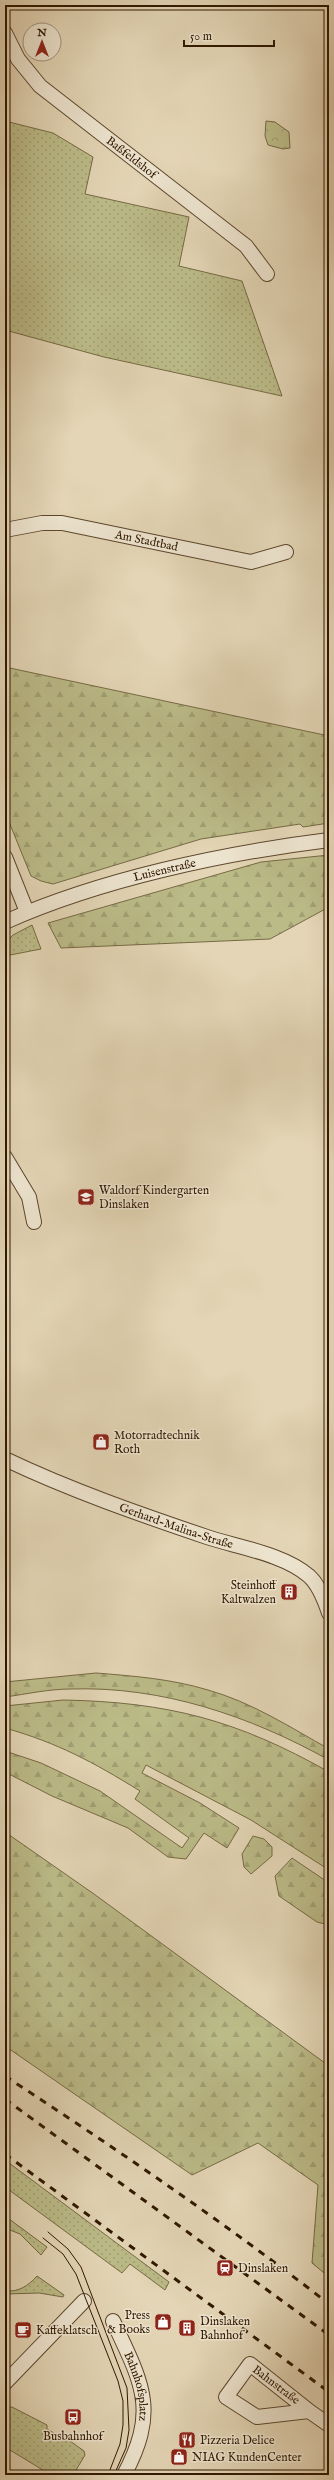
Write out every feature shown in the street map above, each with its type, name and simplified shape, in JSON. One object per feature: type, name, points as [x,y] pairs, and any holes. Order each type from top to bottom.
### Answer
[{"type":"street","name":"Baßfeldshof","points":[[5,33],[21,63],[40,86],[246,246],[267,274]]},
{"type":"street","name":"Am Stadtbad","points":[[5,530],[42,523],[62,523],[251,562],[286,552]]},
{"type":"street","name":"Luisenstraße","points":[[5,922],[27,912],[113,884],[207,860],[329,840]]},
{"type":"street","points":[[5,857],[27,912]]},
{"type":"street","points":[[5,1157],[29,1197],[34,1222]]},
{"type":"street","name":"Gerhard-Malina-Straße","points":[[5,1459],[47,1480],[207,1537],[284,1561],[309,1576],[326,1602],[329,1613]]},
{"type":"street","points":[[5,2384],[84,2301]]},
{"type":"street","name":"Bahnhofsplatz","points":[[113,2321],[136,2372],[145,2406],[140,2440],[124,2475]]},
{"type":"street","name":"Bahnstraße","points":[[309,2411],[257,2418],[226,2397],[250,2364],[329,2425]]},
{"type":"green space","points":[[5,121],[53,133],[93,157],[85,194],[189,217],[179,266],[242,281],[282,396],[104,357],[5,330]]},
{"type":"green space","points":[[266,121],[275,122],[289,132],[290,148],[283,149],[268,145],[265,136]]},
{"type":"green space","points":[[5,667],[329,736],[329,823],[303,827],[300,824],[201,839],[53,884],[41,881],[31,876],[5,812]]},
{"type":"green space","points":[[329,855],[329,907],[270,939],[61,948],[48,923],[261,862]]},
{"type":"green space","points":[[32,925],[41,949],[5,956],[5,943],[13,935]]},
{"type":"green space","points":[[96,1673],[167,1681],[194,1686],[224,1695],[255,1708],[329,1749],[329,1760],[299,1744],[237,1717],[172,1699],[105,1689],[63,1689],[5,1697],[5,1682]]},
{"type":"green space","points":[[63,1700],[136,1705],[201,1717],[263,1739],[329,1772],[329,1870],[251,1820],[146,1765],[142,1773],[200,1803],[239,1828],[227,1848],[204,1833],[186,1859],[168,1857],[128,1828],[52,1796],[5,1772],[5,1751],[41,1763],[100,1791],[182,1848],[189,1838],[135,1799],[140,1791],[75,1754],[42,1740],[5,1728],[5,1706]]},
{"type":"green space","points":[[5,1832],[94,1894],[329,2066],[329,2277],[312,2263],[318,2185],[258,2143],[192,2175],[5,2046]]},
{"type":"green space","points":[[253,1836],[264,1839],[272,1847],[272,1856],[251,1874],[244,1867],[242,1854]]},
{"type":"green space","points":[[292,1858],[329,1883],[329,1925],[317,1922],[279,1896],[275,1876]]},
{"type":"green space","points":[[5,2160],[169,2282],[165,2290],[130,2264],[122,2273],[5,2187]]},
{"type":"green space","points":[[5,2216],[47,2247],[41,2255],[20,2234],[5,2228]]},
{"type":"green space","points":[[37,2276],[64,2295],[63,2297],[39,2293],[5,2294],[5,2291],[23,2288]]},
{"type":"green space","points":[[12,2407],[47,2425],[47,2429],[57,2435],[60,2434],[84,2451],[85,2455],[73,2475],[51,2475],[5,2447],[5,2408]]},
{"type":"tram line","points":[[48,2232],[68,2249],[81,2267],[127,2388],[129,2430],[126,2448],[114,2475]]},
{"type":"tram line","points":[[43,2238],[63,2254],[76,2274],[118,2381],[123,2401],[123,2425],[120,2444],[108,2475]]},
{"type":"railway","points":[[5,2076],[169,2187],[250,2244],[329,2304]]},
{"type":"railway","points":[[5,2099],[329,2335]]},
{"type":"railway","points":[[5,2154],[329,2392]]},
{"type":"place","name":"Waldorf Kindergarten Dinslaken","points":[[86,1197]]},
{"type":"place","name":"Motorradtechnik Roth","points":[[101,1442]]},
{"type":"place","name":"Steinhoff Kaltwalzen","points":[[289,1592]]},
{"type":"place","name":"Dinslaken","points":[[225,2268]]},
{"type":"place","name":"Press & Books","points":[[163,2322]]},
{"type":"place","name":"Dinslaken Bahnhof","points":[[187,2328]]},
{"type":"place","name":"Kaffeklatsch","points":[[23,2330]]},
{"type":"place","name":"Busbahnhof","points":[[73,2417]]},
{"type":"place","name":"Pizzeria Delice","points":[[187,2440]]},
{"type":"place","name":"NIAG KundenCenter","points":[[179,2457]]}]
